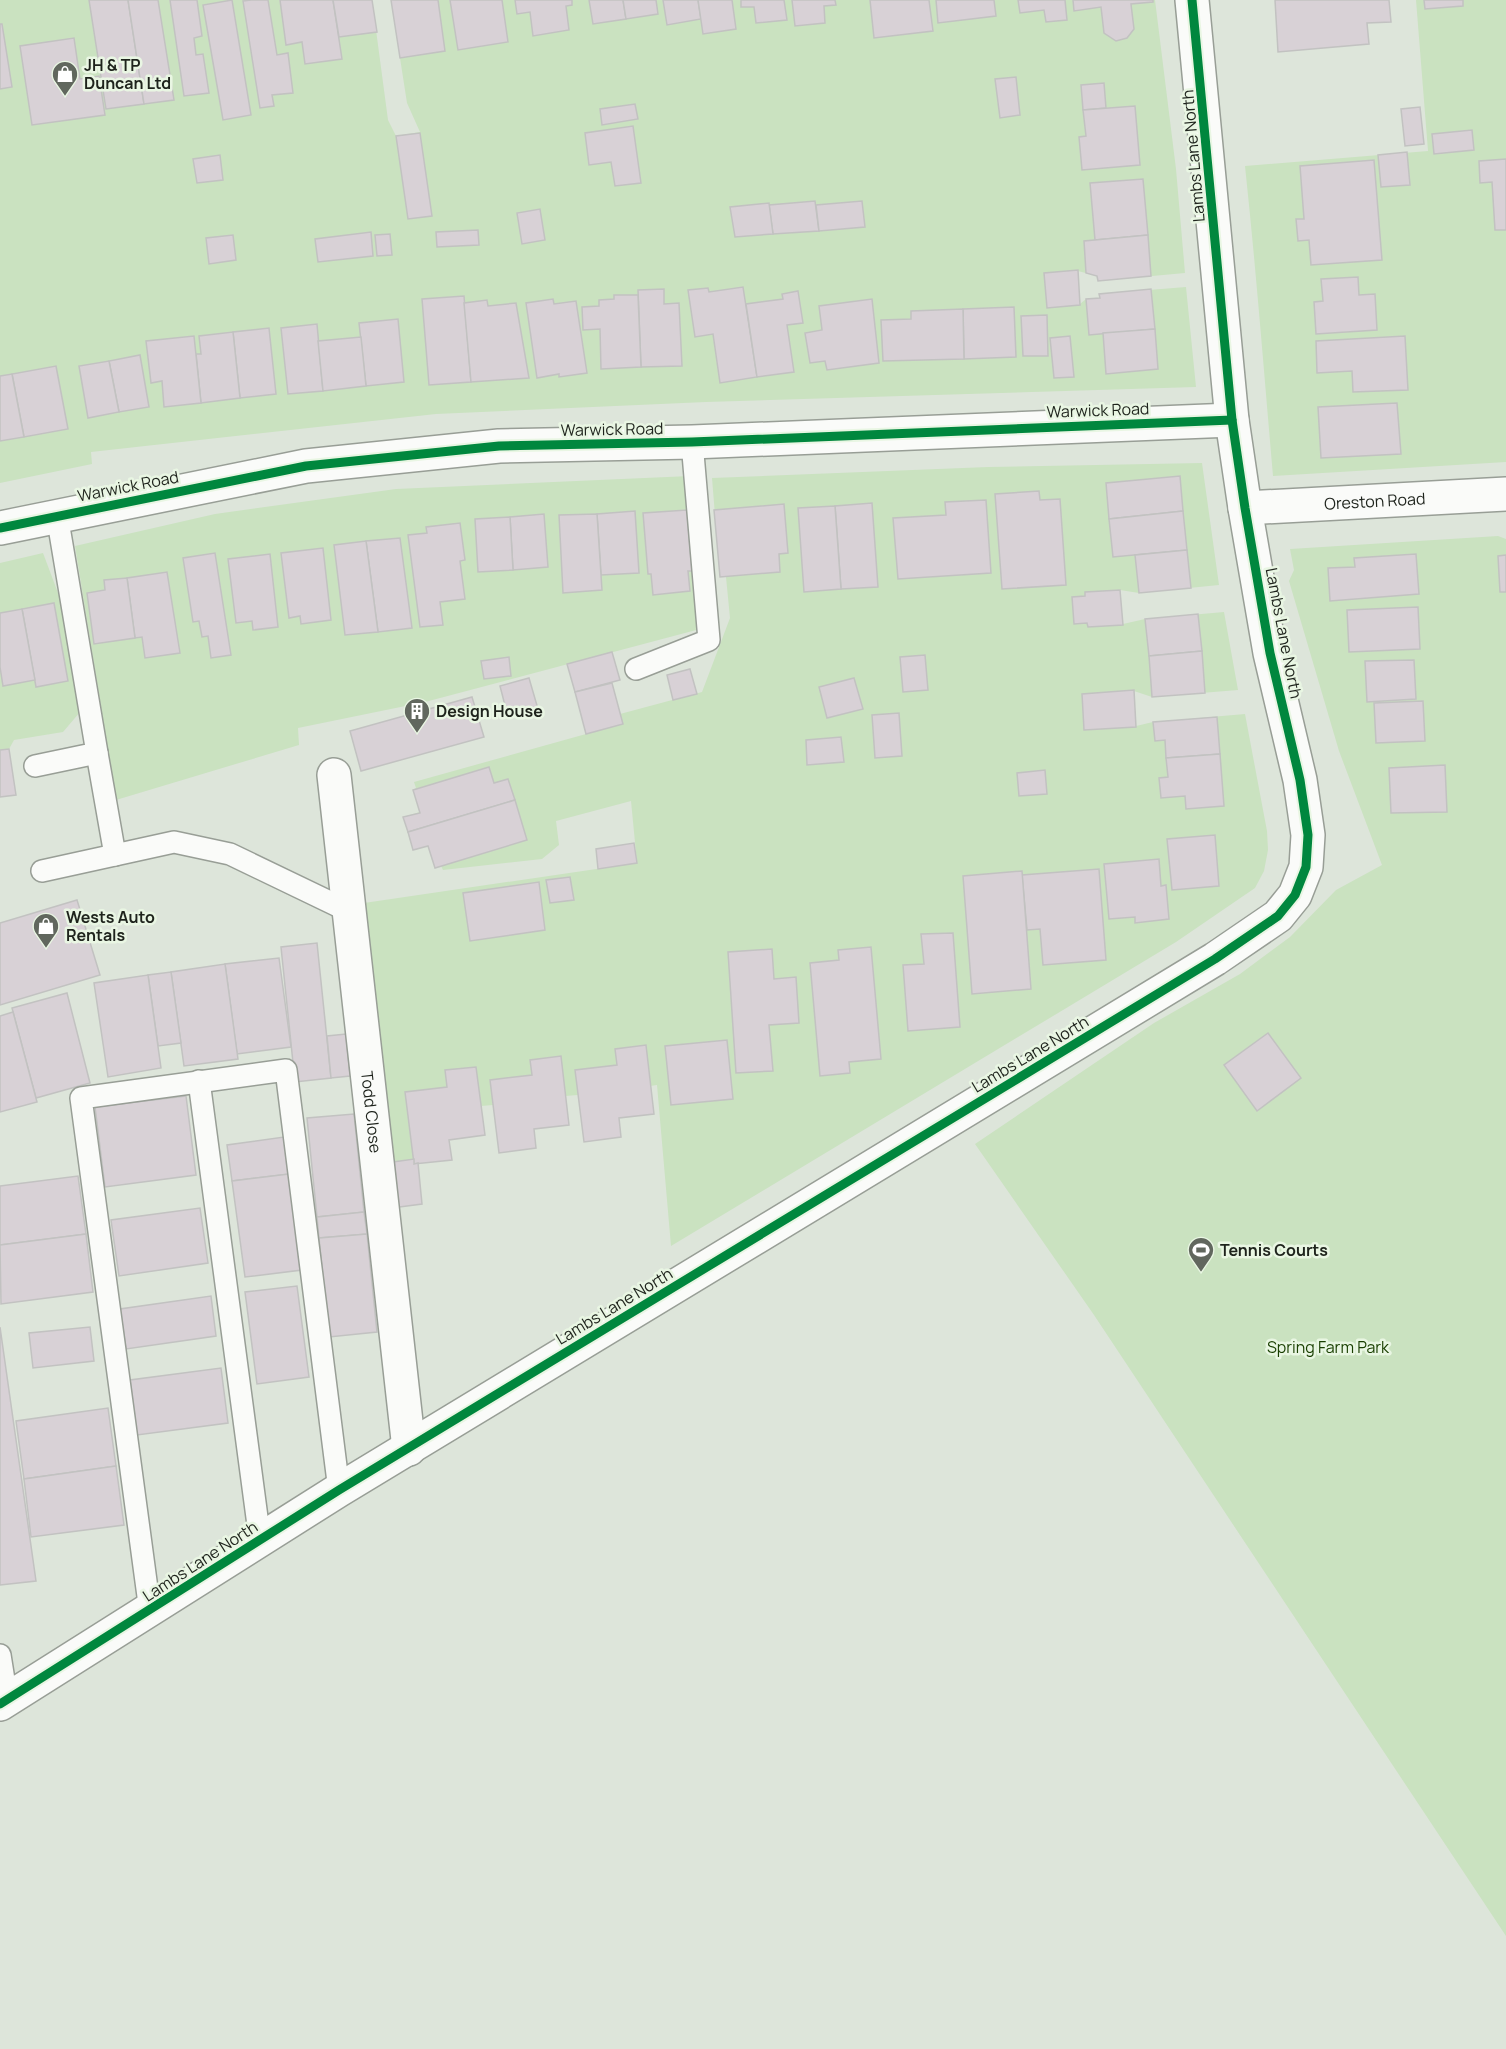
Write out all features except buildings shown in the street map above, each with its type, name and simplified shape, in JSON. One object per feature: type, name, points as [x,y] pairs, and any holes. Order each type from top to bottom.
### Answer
[{"type":"street","name":"Lambs Lane North","points":[[3,1701],[150,1611],[339,1490],[1215,959],[1278,916],[1295,895],[1306,867],[1308,835],[1300,780],[1270,653],[1232,420],[1192,0]]},
{"type":"street","name":"Warwick Road","points":[[0,528],[306,466],[499,446],[692,442],[1232,420]]},
{"type":"street","name":"Oreston Road","points":[[1245,508],[1506,494]]},
{"type":"street","name":"Todd Close","points":[[334,775],[409,1449]]},
{"type":"lane","points":[[636,669],[709,640],[692,442]]},
{"type":"lane","points":[[57,515],[115,855]]},
{"type":"lane","points":[[35,766],[97,753]]},
{"type":"lane","points":[[42,871],[174,842],[230,854],[338,906],[349,907]]},
{"type":"lane","points":[[150,1611],[81,1098],[286,1070],[339,1490]]},
{"type":"lane","points":[[199,1082],[260,1540]]},
{"type":"lane","points":[[0,1655],[3,1701]]},
{"type":"green space","points":[[0,0],[372,0],[388,120],[396,136],[420,132],[407,103],[391,0],[1155,0],[1176,169],[1185,273],[1098,281],[1097,276],[1078,271],[1080,304],[1086,299],[1099,298],[1099,294],[1186,287],[1196,387],[706,402],[436,414],[91,452],[92,464],[0,483]]},
{"type":"green space","points":[[1416,0],[1506,0],[1506,462],[1273,476],[1245,166],[1428,151]]},
{"type":"green space","points":[[1202,463],[1219,585],[1139,593],[1120,590],[1123,624],[1145,619],[1224,612],[1238,690],[1152,697],[1134,691],[1136,726],[1153,722],[1245,714],[1267,831],[1268,850],[1264,871],[1255,888],[1176,942],[671,1246],[657,1085],[650,1086],[646,1045],[615,1049],[617,1065],[575,1070],[578,1095],[565,1096],[560,1056],[530,1060],[532,1075],[490,1080],[493,1105],[481,1106],[447,1087],[406,1092],[414,1159],[394,1162],[364,903],[637,863],[631,801],[556,821],[559,845],[542,859],[443,870],[441,866],[435,868],[428,846],[413,850],[403,817],[420,812],[413,790],[416,788],[414,782],[586,734],[620,714],[702,692],[730,618],[726,577],[720,577],[712,478],[988,467]]},
{"type":"green space","points":[[690,476],[700,629],[425,702],[298,728],[299,745],[116,800],[75,546],[215,514],[396,489]]},
{"type":"green space","name":"Spring Farm Park","points":[[1498,536],[1506,539],[1506,1936],[1094,1315],[975,1144],[1154,1023],[1240,974],[1290,937],[1336,890],[1382,865],[1339,751],[1289,581],[1294,570],[1290,549]]},
{"type":"green space","points":[[43,553],[61,601],[80,712],[63,732],[14,740],[9,749],[0,750],[0,563]]},
{"type":"cycle path","points":[[0,1704],[339,1490],[1215,959],[1278,916],[1295,895],[1306,867],[1308,835],[1300,780],[1270,653],[1232,420],[1192,0]]},
{"type":"cycle path","points":[[0,528],[306,466],[499,446],[692,442],[1232,420]]},
{"type":"place","name":"JH & TP Duncan Ltd","points":[[65,97]]},
{"type":"place","name":"Design House","points":[[417,734]]},
{"type":"place","name":"Wests Auto Rentals","points":[[46,949]]},
{"type":"place","name":"Tennis Courts","points":[[1201,1273]]}]
